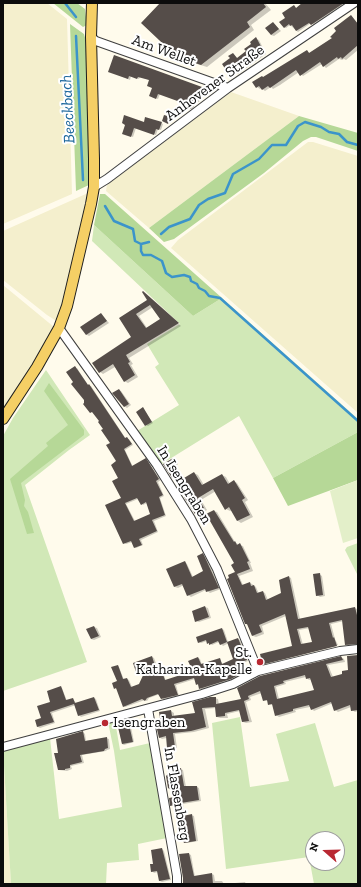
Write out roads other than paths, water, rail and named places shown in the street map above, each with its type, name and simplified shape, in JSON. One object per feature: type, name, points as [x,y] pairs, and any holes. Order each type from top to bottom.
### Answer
[{"type":"main road","points":[[3,419],[37,367],[59,328],[67,306],[92,204],[94,187],[91,37],[92,3]]},
{"type":"street","name":"Anhovener Straße","points":[[94,187],[107,179],[228,88],[354,3]]},
{"type":"street","name":"Am Wellet","points":[[91,37],[96,42],[228,88]]},
{"type":"street","name":"In Isengraben","points":[[59,328],[157,465],[191,520],[217,569],[258,672]]},
{"type":"street","points":[[3,747],[148,709],[227,686],[258,672],[340,651],[358,649]]},
{"type":"street","name":"In Flassenberg","points":[[148,709],[177,876],[176,884]]},
{"type":"waterway","name":"Beeckbach","points":[[65,3],[76,17]]},
{"type":"waterway","name":"Beeckbach","points":[[76,36],[83,180]]},
{"type":"waterway","name":"Beeckbach","points":[[161,234],[169,227],[190,219],[199,205],[208,199],[225,193],[233,174],[259,159],[272,145],[286,145],[298,126],[305,122],[321,127],[329,132],[339,134],[347,142],[358,145]]},
{"type":"waterway","name":"Beeckbach","points":[[105,206],[114,221],[133,229],[135,241],[141,244],[149,242]]},
{"type":"waterway","points":[[141,244],[141,251],[143,255],[151,255],[162,261],[166,273],[172,277],[184,275],[190,277],[191,281],[197,284],[199,288],[205,291],[209,296],[220,298],[358,421]]},
{"type":"place","name":"St. Katharina-Kapelle","points":[[260,662]]},
{"type":"place","name":"Isengraben","points":[[105,723]]}]
